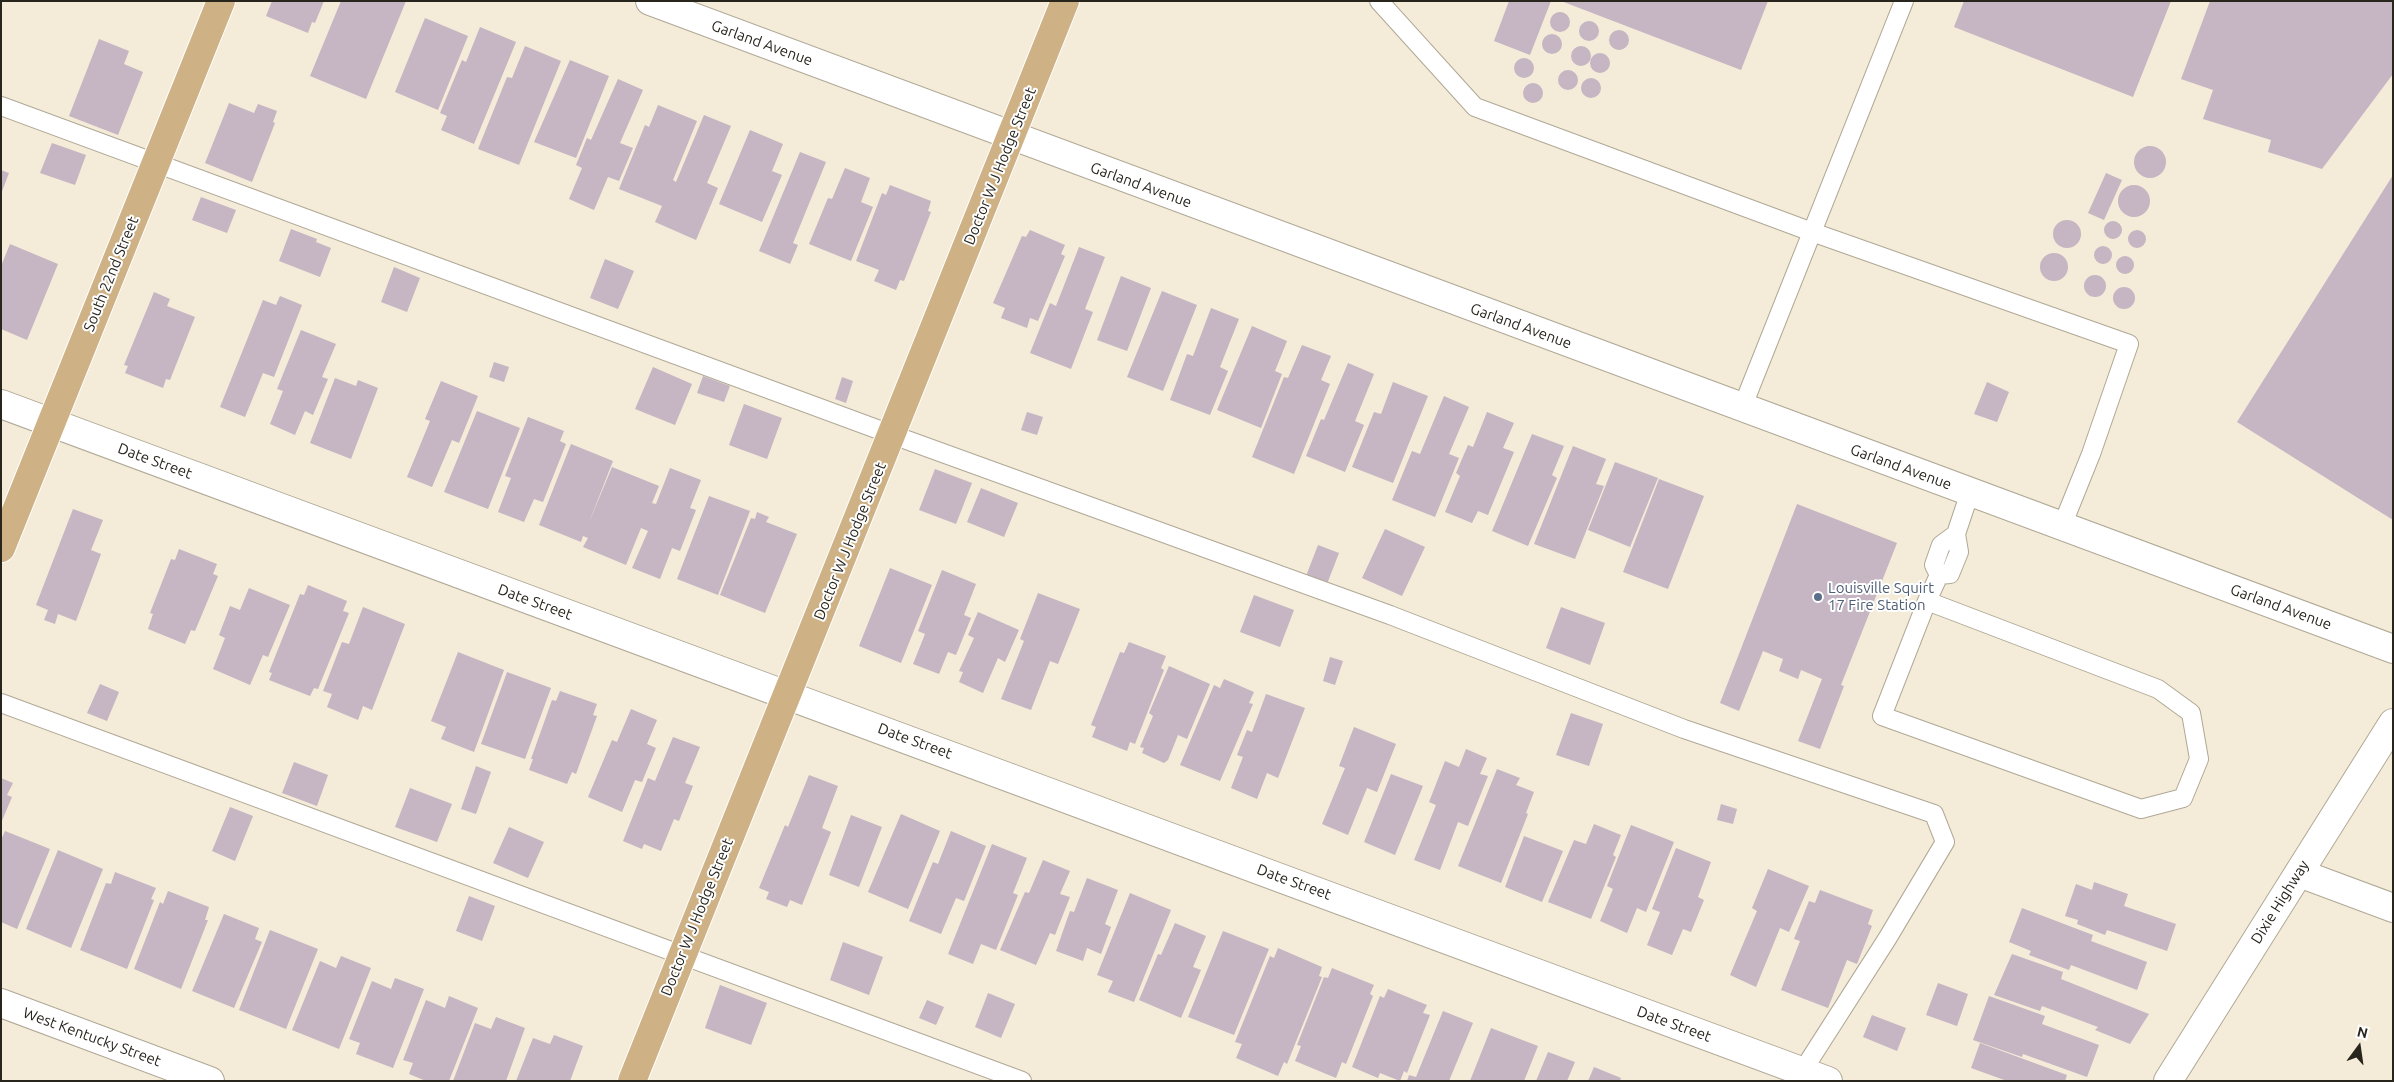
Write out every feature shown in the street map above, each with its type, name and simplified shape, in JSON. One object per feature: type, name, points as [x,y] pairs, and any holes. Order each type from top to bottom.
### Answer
[{"type":"main road","name":"South 22nd Street","points":[[1,548],[220,1]]},
{"type":"main road","name":"Doctor W J Hodge Street","points":[[632,1081],[1066,1]]},
{"type":"street","name":"Garland Avenue","points":[[650,1],[2393,649]]},
{"type":"street","name":"Date Street","points":[[1,404],[438,567],[788,694],[1799,1076],[1828,1081]]},
{"type":"street","name":"Dixie Highway","points":[[2168,1081],[2393,723]]},
{"type":"street","points":[[2299,873],[2393,908]]},
{"type":"street","name":"West Kentucky Street","points":[[1,1003],[210,1081]]},
{"type":"lane","points":[[1379,1],[1475,107],[1812,232],[2129,344],[2091,454],[2062,526]]},
{"type":"lane","points":[[1742,408],[1904,1]]},
{"type":"lane","points":[[1,106],[893,435],[1381,611],[1684,729],[1934,814],[1945,842],[1887,938],[1799,1076]]},
{"type":"lane","points":[[1927,601],[2158,689],[2191,713],[2199,759],[2183,798],[2141,808],[1882,716],[1927,601],[1939,575],[1934,565],[1941,545],[1956,534],[1970,492]]},
{"type":"lane","points":[[1,703],[1022,1081]]},
{"type":"building","points":[[272,1],[324,1],[315,23],[312,22],[308,33],[266,16]]},
{"type":"building","points":[[341,1],[406,1],[366,99],[310,76]]},
{"type":"building","points":[[1509,1],[1551,1],[1530,55],[1494,41]]},
{"type":"building","points":[[1561,1],[1768,1],[1741,70]]},
{"type":"building","points":[[1964,1],[2171,1],[2133,97],[1954,27]]},
{"type":"building","points":[[2210,1],[2393,1],[2393,74],[2322,169],[2268,152],[2271,140],[2203,119],[2213,90],[2181,79]]},
{"type":"building","points":[[1560,12],[1567,15],[1570,22],[1567,29],[1560,32],[1553,29],[1550,22],[1553,15]]},
{"type":"building","points":[[425,18],[468,36],[438,110],[395,92]]},
{"type":"building","points":[[1589,21],[1596,24],[1599,31],[1596,38],[1589,41],[1582,38],[1579,31],[1582,24]]},
{"type":"building","points":[[480,27],[516,42],[474,144],[441,130],[447,116],[440,113],[462,60],[466,62]]},
{"type":"building","points":[[1619,30],[1626,33],[1629,40],[1626,47],[1619,50],[1612,47],[1609,40],[1612,33]]},
{"type":"building","points":[[1552,34],[1559,37],[1562,44],[1559,51],[1552,54],[1545,51],[1542,44],[1545,37]]},
{"type":"building","points":[[99,39],[129,51],[124,64],[143,72],[118,135],[69,116]]},
{"type":"building","points":[[525,46],[561,61],[519,165],[478,149],[507,77],[512,78]]},
{"type":"building","points":[[1581,46],[1588,49],[1591,56],[1588,63],[1581,66],[1574,63],[1571,56],[1574,49]]},
{"type":"building","points":[[1600,53],[1607,56],[1610,63],[1607,70],[1600,73],[1593,70],[1590,63],[1593,56]]},
{"type":"building","points":[[1524,58],[1531,61],[1534,68],[1531,75],[1524,78],[1517,75],[1514,68],[1517,61]]},
{"type":"building","points":[[570,60],[609,76],[576,158],[534,142]]},
{"type":"building","points":[[1568,70],[1575,73],[1578,80],[1575,87],[1568,90],[1561,87],[1558,80],[1561,73]]},
{"type":"building","points":[[1591,78],[1598,81],[1601,88],[1598,95],[1591,98],[1584,95],[1581,88],[1584,81]]},
{"type":"building","points":[[618,79],[643,90],[620,143],[633,148],[619,181],[608,177],[594,210],[569,199],[582,168],[576,165],[587,138],[591,140]]},
{"type":"building","points":[[1533,83],[1540,86],[1543,93],[1540,100],[1533,103],[1526,100],[1523,93],[1526,86]]},
{"type":"building","points":[[229,103],[254,113],[258,104],[277,111],[273,122],[275,123],[252,182],[205,163]]},
{"type":"building","points":[[658,105],[697,121],[673,180],[676,182],[704,115],[731,126],[707,183],[718,188],[696,240],[655,222],[662,206],[619,189],[645,125],[649,127]]},
{"type":"building","points":[[750,130],[783,144],[772,171],[782,175],[762,222],[719,204]]},
{"type":"building","points":[[52,143],[86,155],[75,185],[40,173]]},
{"type":"building","points":[[2150,146],[2156,147],[2161,151],[2165,156],[2165,168],[2161,173],[2156,177],[2150,178],[2144,177],[2139,173],[2135,168],[2134,162],[2135,156],[2139,151],[2144,147]]},
{"type":"building","points":[[800,152],[826,162],[793,243],[798,245],[790,264],[759,251]]},
{"type":"building","points":[[845,168],[870,178],[861,202],[873,207],[851,261],[809,244],[828,198],[832,199]]},
{"type":"building","points":[[1,170],[9,173],[1,194]]},
{"type":"building","points":[[2106,173],[2122,180],[2104,220],[2088,213]]},
{"type":"building","points":[[2393,175],[2393,520],[2237,422]]},
{"type":"building","points":[[890,185],[931,201],[928,211],[931,212],[904,281],[900,280],[896,290],[874,281],[879,270],[856,261],[882,193],[886,195]]},
{"type":"building","points":[[2134,185],[2140,186],[2145,190],[2149,195],[2149,207],[2145,212],[2140,216],[2134,217],[2128,216],[2123,212],[2119,207],[2118,201],[2119,195],[2123,190],[2128,186]]},
{"type":"building","points":[[201,197],[236,210],[227,233],[192,220]]},
{"type":"building","points":[[2067,220],[2077,224],[2081,234],[2077,244],[2067,248],[2057,244],[2053,234],[2057,224]]},
{"type":"building","points":[[2109,221],[2117,221],[2122,226],[2120,237],[2109,239],[2104,234],[2104,226]]},
{"type":"building","points":[[291,229],[317,239],[316,242],[331,248],[320,277],[279,261]]},
{"type":"building","points":[[1030,230],[1065,245],[1061,254],[1065,256],[1038,321],[1030,318],[1027,328],[1001,318],[1005,308],[993,303],[1022,236],[1026,237]]},
{"type":"building","points":[[2133,230],[2141,230],[2146,235],[2144,246],[2133,248],[2128,243],[2128,235]]},
{"type":"building","points":[[10,244],[58,264],[27,340],[1,329],[1,266]]},
{"type":"building","points":[[2099,246],[2107,246],[2112,251],[2110,262],[2099,264],[2094,259],[2094,251]]},
{"type":"building","points":[[1079,247],[1105,257],[1085,309],[1093,312],[1071,369],[1030,353],[1050,303],[1056,306]]},
{"type":"building","points":[[2054,253],[2064,257],[2068,267],[2064,277],[2054,281],[2044,277],[2040,267],[2044,257]]},
{"type":"building","points":[[2121,256],[2129,256],[2134,261],[2132,272],[2121,274],[2116,269],[2116,261]]},
{"type":"building","points":[[605,259],[634,271],[618,309],[590,298]]},
{"type":"building","points":[[394,267],[420,278],[407,312],[381,302]]},
{"type":"building","points":[[2095,275],[2103,278],[2106,286],[2103,294],[2095,297],[2087,294],[2084,286],[2087,278]]},
{"type":"building","points":[[1121,276],[1151,288],[1127,351],[1097,340]]},
{"type":"building","points":[[2124,287],[2132,290],[2135,298],[2132,306],[2124,309],[2116,306],[2113,298],[2116,290]]},
{"type":"building","points":[[1162,291],[1197,305],[1163,391],[1127,377]]},
{"type":"building","points":[[154,292],[170,299],[167,306],[195,317],[170,380],[166,379],[163,388],[125,373],[128,366],[124,365]]},
{"type":"building","points":[[280,296],[302,305],[274,377],[263,373],[245,417],[220,407],[263,300],[276,305]]},
{"type":"building","points":[[1211,308],[1239,319],[1220,367],[1228,371],[1210,415],[1170,400],[1187,354],[1193,356]]},
{"type":"building","points":[[1252,326],[1287,341],[1275,371],[1282,374],[1261,428],[1217,410]]},
{"type":"building","points":[[301,330],[336,344],[322,377],[328,379],[313,415],[305,411],[295,435],[270,424],[283,391],[277,389]]},
{"type":"building","points":[[1302,345],[1331,356],[1321,380],[1330,384],[1294,474],[1252,457],[1284,377],[1288,378]]},
{"type":"building","points":[[494,362],[509,367],[504,382],[489,377]]},
{"type":"building","points":[[1348,363],[1374,374],[1355,421],[1364,425],[1345,472],[1306,456],[1321,419],[1324,420]]},
{"type":"building","points":[[653,367],[692,384],[675,425],[635,409]]},
{"type":"building","points":[[703,376],[730,386],[724,402],[697,393]]},
{"type":"building","points":[[842,377],[853,381],[846,403],[835,399]]},
{"type":"building","points":[[335,378],[356,386],[358,380],[378,388],[351,459],[310,443]]},
{"type":"building","points":[[441,381],[478,396],[459,443],[452,440],[432,487],[407,477],[430,421],[425,419]]},
{"type":"building","points":[[1393,382],[1428,396],[1393,483],[1352,467],[1374,412],[1381,414]]},
{"type":"building","points":[[1987,382],[2009,392],[1997,422],[1974,414]]},
{"type":"building","points":[[1444,396],[1469,407],[1449,454],[1459,458],[1435,517],[1392,500],[1412,451],[1420,454]]},
{"type":"building","points":[[744,404],[782,418],[767,459],[729,445]]},
{"type":"building","points":[[477,411],[520,428],[488,509],[444,492]]},
{"type":"building","points":[[1027,412],[1043,417],[1037,435],[1021,430]]},
{"type":"building","points":[[1487,412],[1514,423],[1503,448],[1514,452],[1488,515],[1478,511],[1472,523],[1445,512],[1460,476],[1456,473],[1468,445],[1473,447]]},
{"type":"building","points":[[528,417],[564,431],[560,441],[566,444],[543,502],[534,499],[524,522],[498,512],[511,478],[505,476]]},
{"type":"building","points":[[1532,434],[1564,446],[1552,475],[1557,478],[1528,546],[1492,531]]},
{"type":"building","points":[[571,444],[613,461],[588,525],[612,467],[659,486],[652,503],[656,504],[670,468],[701,480],[690,508],[696,510],[680,551],[672,548],[660,579],[632,568],[648,531],[641,528],[626,565],[583,547],[588,538],[583,536],[581,542],[539,525]]},
{"type":"building","points":[[1573,446],[1606,459],[1596,484],[1604,486],[1575,559],[1534,544]]},
{"type":"building","points":[[1615,462],[1658,478],[1630,547],[1588,530]]},
{"type":"building","points":[[935,469],[972,483],[956,524],[919,510]]},
{"type":"building","points":[[1659,479],[1704,496],[1668,589],[1623,572]]},
{"type":"building","points":[[981,488],[1018,503],[1004,537],[967,522]]},
{"type":"building","points":[[709,496],[750,511],[718,595],[677,579]]},
{"type":"building","name":"Louisville Squirt 17 Fire Station","points":[[1797,504],[1897,543],[1841,685],[1844,686],[1820,749],[1798,741],[1822,679],[1801,670],[1798,679],[1779,671],[1783,659],[1763,651],[1739,711],[1720,703]]},
{"type":"building","points":[[73,509],[103,520],[91,550],[101,554],[76,621],[58,614],[55,624],[44,620],[48,610],[36,605]]},
{"type":"building","points":[[757,512],[769,517],[766,522],[797,534],[765,613],[720,595],[751,518],[755,519]]},
{"type":"building","points":[[1385,529],[1425,547],[1402,596],[1362,578]]},
{"type":"building","points":[[1318,545],[1339,553],[1327,584],[1306,576]]},
{"type":"building","points":[[179,549],[217,564],[213,574],[218,576],[195,631],[191,630],[185,644],[148,629],[153,614],[150,613],[171,559],[175,560]]},
{"type":"building","points":[[890,568],[932,585],[901,663],[859,646]]},
{"type":"building","points":[[942,570],[976,584],[964,615],[971,618],[956,655],[948,652],[939,674],[913,664],[925,634],[918,631]]},
{"type":"building","points":[[308,585],[347,601],[343,611],[349,613],[318,689],[314,688],[310,696],[269,680],[272,673],[269,672],[300,594],[304,595]]},
{"type":"building","points":[[249,588],[290,605],[268,657],[263,655],[250,685],[213,669],[225,638],[219,635],[230,606],[240,610]]},
{"type":"building","points":[[1038,593],[1080,609],[1058,664],[1050,661],[1031,710],[1001,699],[1024,641],[1020,639]]},
{"type":"building","points":[[1254,595],[1294,610],[1280,647],[1240,632]]},
{"type":"building","points":[[363,607],[405,624],[372,710],[363,706],[358,720],[327,707],[332,694],[323,691],[342,642],[349,644]]},
{"type":"building","points":[[1561,607],[1605,623],[1590,665],[1546,648]]},
{"type":"building","points":[[978,612],[1019,630],[1005,662],[998,658],[983,693],[959,682],[963,672],[959,671],[974,638],[968,635]]},
{"type":"building","points":[[1129,642],[1166,656],[1161,668],[1164,670],[1135,744],[1130,742],[1127,751],[1092,737],[1096,727],[1091,725],[1120,652],[1124,653]]},
{"type":"building","points":[[458,652],[504,670],[474,752],[441,739],[446,727],[431,721]]},
{"type":"building","points":[[1330,657],[1343,661],[1335,685],[1323,681]]},
{"type":"building","points":[[1169,666],[1210,684],[1187,739],[1178,735],[1168,760],[1164,763],[1142,753],[1144,748],[1140,747],[1153,716],[1149,713]]},
{"type":"building","points":[[507,672],[551,688],[525,759],[481,744]]},
{"type":"building","points":[[1224,679],[1254,692],[1249,703],[1253,704],[1220,781],[1180,765],[1214,685],[1220,688]]},
{"type":"building","points":[[100,684],[119,692],[107,721],[87,713]]},
{"type":"building","points":[[560,691],[597,704],[593,715],[597,716],[576,774],[572,772],[567,784],[529,770],[533,759],[531,759],[552,700],[556,701]]},
{"type":"building","points":[[1266,694],[1305,708],[1278,778],[1267,773],[1257,799],[1231,788],[1243,757],[1237,755],[1247,730],[1252,732]]},
{"type":"building","points":[[631,709],[657,720],[647,744],[656,748],[642,782],[635,780],[622,812],[588,797],[612,740],[617,742]]},
{"type":"building","points":[[1571,713],[1603,724],[1589,766],[1556,755]]},
{"type":"building","points":[[1354,727],[1396,744],[1377,792],[1367,788],[1348,835],[1322,824],[1345,768],[1339,766]]},
{"type":"building","points":[[673,737],[700,747],[685,783],[693,786],[679,821],[674,819],[661,851],[644,844],[642,849],[623,841],[648,778],[655,781]]},
{"type":"building","points":[[1466,749],[1487,758],[1480,774],[1488,776],[1468,826],[1458,822],[1440,870],[1414,860],[1436,805],[1429,802],[1445,761],[1459,767]]},
{"type":"building","points":[[294,762],[328,775],[317,806],[282,793]]},
{"type":"building","points":[[476,766],[491,772],[476,814],[461,809]]},
{"type":"building","points":[[1497,769],[1520,778],[1516,785],[1534,792],[1526,813],[1528,814],[1501,883],[1458,866]]},
{"type":"building","points":[[1391,774],[1423,786],[1395,855],[1364,842]]},
{"type":"building","points":[[809,775],[838,786],[822,828],[831,832],[802,905],[790,900],[787,907],[766,899],[769,892],[759,888],[785,825],[788,827]]},
{"type":"building","points":[[1,778],[13,783],[7,795],[12,797],[1,823]]},
{"type":"building","points":[[410,788],[452,804],[437,842],[395,827]]},
{"type":"building","points":[[1721,804],[1737,809],[1733,824],[1717,820]]},
{"type":"building","points":[[230,807],[253,816],[235,861],[212,851]]},
{"type":"building","points":[[901,814],[940,831],[908,909],[868,892]]},
{"type":"building","points":[[851,815],[882,827],[859,887],[829,875]]},
{"type":"building","points":[[1594,824],[1621,835],[1613,855],[1616,857],[1591,919],[1548,902],[1574,840],[1586,844]]},
{"type":"building","points":[[1631,825],[1674,842],[1646,912],[1637,908],[1627,933],[1600,921],[1613,889],[1607,886]]},
{"type":"building","points":[[509,827],[544,842],[528,878],[493,863]]},
{"type":"building","points":[[5,831],[50,849],[17,929],[1,922],[1,840]]},
{"type":"building","points":[[951,831],[986,846],[964,901],[956,898],[941,934],[909,921],[933,862],[938,864]]},
{"type":"building","points":[[1524,836],[1563,851],[1542,902],[1505,887]]},
{"type":"building","points":[[992,844],[1027,858],[1013,893],[1018,895],[996,950],[981,944],[973,964],[948,954]]},
{"type":"building","points":[[1676,848],[1711,862],[1698,897],[1704,900],[1691,932],[1683,929],[1672,955],[1647,945],[1660,912],[1652,909]]},
{"type":"building","points":[[58,850],[103,869],[71,948],[26,929]]},
{"type":"building","points":[[1043,860],[1070,871],[1060,894],[1070,897],[1055,935],[1050,933],[1036,965],[1000,950],[1025,892],[1029,893]]},
{"type":"building","points":[[1768,869],[1809,886],[1789,932],[1780,928],[1756,987],[1730,975],[1757,911],[1752,908]]},
{"type":"building","points":[[115,872],[156,888],[151,899],[154,900],[127,969],[80,950],[106,883],[111,884]]},
{"type":"building","points":[[1087,878],[1118,890],[1105,924],[1111,927],[1101,954],[1087,948],[1083,961],[1056,951],[1070,911],[1074,912]]},
{"type":"building","points":[[2094,882],[2128,894],[2124,906],[2176,924],[2167,951],[2107,930],[2105,935],[2077,924],[2078,920],[2065,916],[2076,884],[2092,890]]},
{"type":"building","points":[[1820,890],[1873,910],[1868,924],[1872,926],[1857,964],[1847,960],[1828,1008],[1781,990],[1800,941],[1794,939],[1809,901],[1815,903]]},
{"type":"building","points":[[168,891],[209,907],[205,920],[208,920],[181,989],[134,969],[160,902],[163,904]]},
{"type":"building","points":[[1130,893],[1171,910],[1134,1002],[1108,992],[1113,981],[1097,975]]},
{"type":"building","points":[[469,896],[495,906],[482,941],[456,931]]},
{"type":"building","points":[[2022,908],[2093,935],[2091,941],[2147,962],[2137,990],[2071,965],[2069,970],[2029,955],[2031,951],[2009,942]]},
{"type":"building","points":[[224,914],[259,928],[255,939],[262,942],[234,1008],[192,991]]},
{"type":"building","points":[[1175,923],[1206,936],[1193,967],[1201,970],[1181,1018],[1139,1000],[1158,954],[1161,955]]},
{"type":"building","points":[[270,930],[318,949],[286,1029],[239,1010]]},
{"type":"building","points":[[1223,931],[1269,949],[1234,1035],[1188,1017]]},
{"type":"building","points":[[843,942],[883,957],[869,995],[830,980]]},
{"type":"building","points":[[1278,948],[1322,967],[1319,976],[1322,977],[1287,1064],[1284,1062],[1278,1076],[1236,1058],[1242,1044],[1235,1042],[1270,956],[1274,958]]},
{"type":"building","points":[[2012,954],[2063,972],[2061,979],[2149,1014],[2130,1044],[2095,1030],[2098,1027],[2042,1006],[2040,1011],[1994,995]]},
{"type":"building","points":[[341,956],[371,968],[339,1049],[292,1030],[320,961],[336,968]]},
{"type":"building","points":[[1332,968],[1374,985],[1370,994],[1373,996],[1346,1064],[1342,1062],[1336,1078],[1295,1061],[1301,1046],[1297,1045],[1324,977],[1328,978]]},
{"type":"building","points":[[395,978],[424,989],[393,1068],[356,1054],[360,1043],[349,1039],[372,981],[391,989]]},
{"type":"building","points":[[1938,983],[1968,994],[1957,1026],[1926,1015]]},
{"type":"building","points":[[720,985],[767,1003],[751,1045],[705,1028]]},
{"type":"building","points":[[1388,989],[1427,1005],[1423,1013],[1430,1015],[1407,1073],[1404,1071],[1400,1081],[1380,1073],[1378,1078],[1352,1067],[1380,996],[1384,998]]},
{"type":"building","points":[[988,993],[1015,1004],[1001,1038],[975,1027]]},
{"type":"building","points":[[449,996],[478,1008],[449,1081],[426,1081],[409,1074],[413,1063],[403,1060],[426,1000],[445,1008]]},
{"type":"building","points":[[1989,996],[2045,1016],[2042,1024],[2099,1045],[2087,1077],[2023,1054],[2022,1057],[1973,1040]]},
{"type":"building","points":[[927,1000],[944,1007],[936,1025],[919,1018]]},
{"type":"building","points":[[1443,1011],[1473,1023],[1449,1081],[1407,1081],[1409,1075],[1416,1077]]},
{"type":"building","points":[[1872,1015],[1906,1028],[1897,1051],[1863,1037]]},
{"type":"building","points":[[496,1017],[525,1028],[506,1081],[453,1081],[475,1023],[491,1029]]},
{"type":"building","points":[[1491,1028],[1538,1046],[1524,1081],[1470,1081]]},
{"type":"building","points":[[554,1035],[583,1046],[570,1081],[516,1081],[533,1038],[550,1044]]},
{"type":"building","points":[[1980,1043],[2067,1075],[2065,1081],[2007,1081],[1971,1068]]},
{"type":"building","points":[[1548,1052],[1575,1062],[1567,1081],[1536,1081]]},
{"type":"building","points":[[1594,1067],[1621,1078],[1620,1081],[1588,1081]]},
{"type":"place","name":"Louisville Squirt 17 Fire Station","points":[[1818,597]]}]
